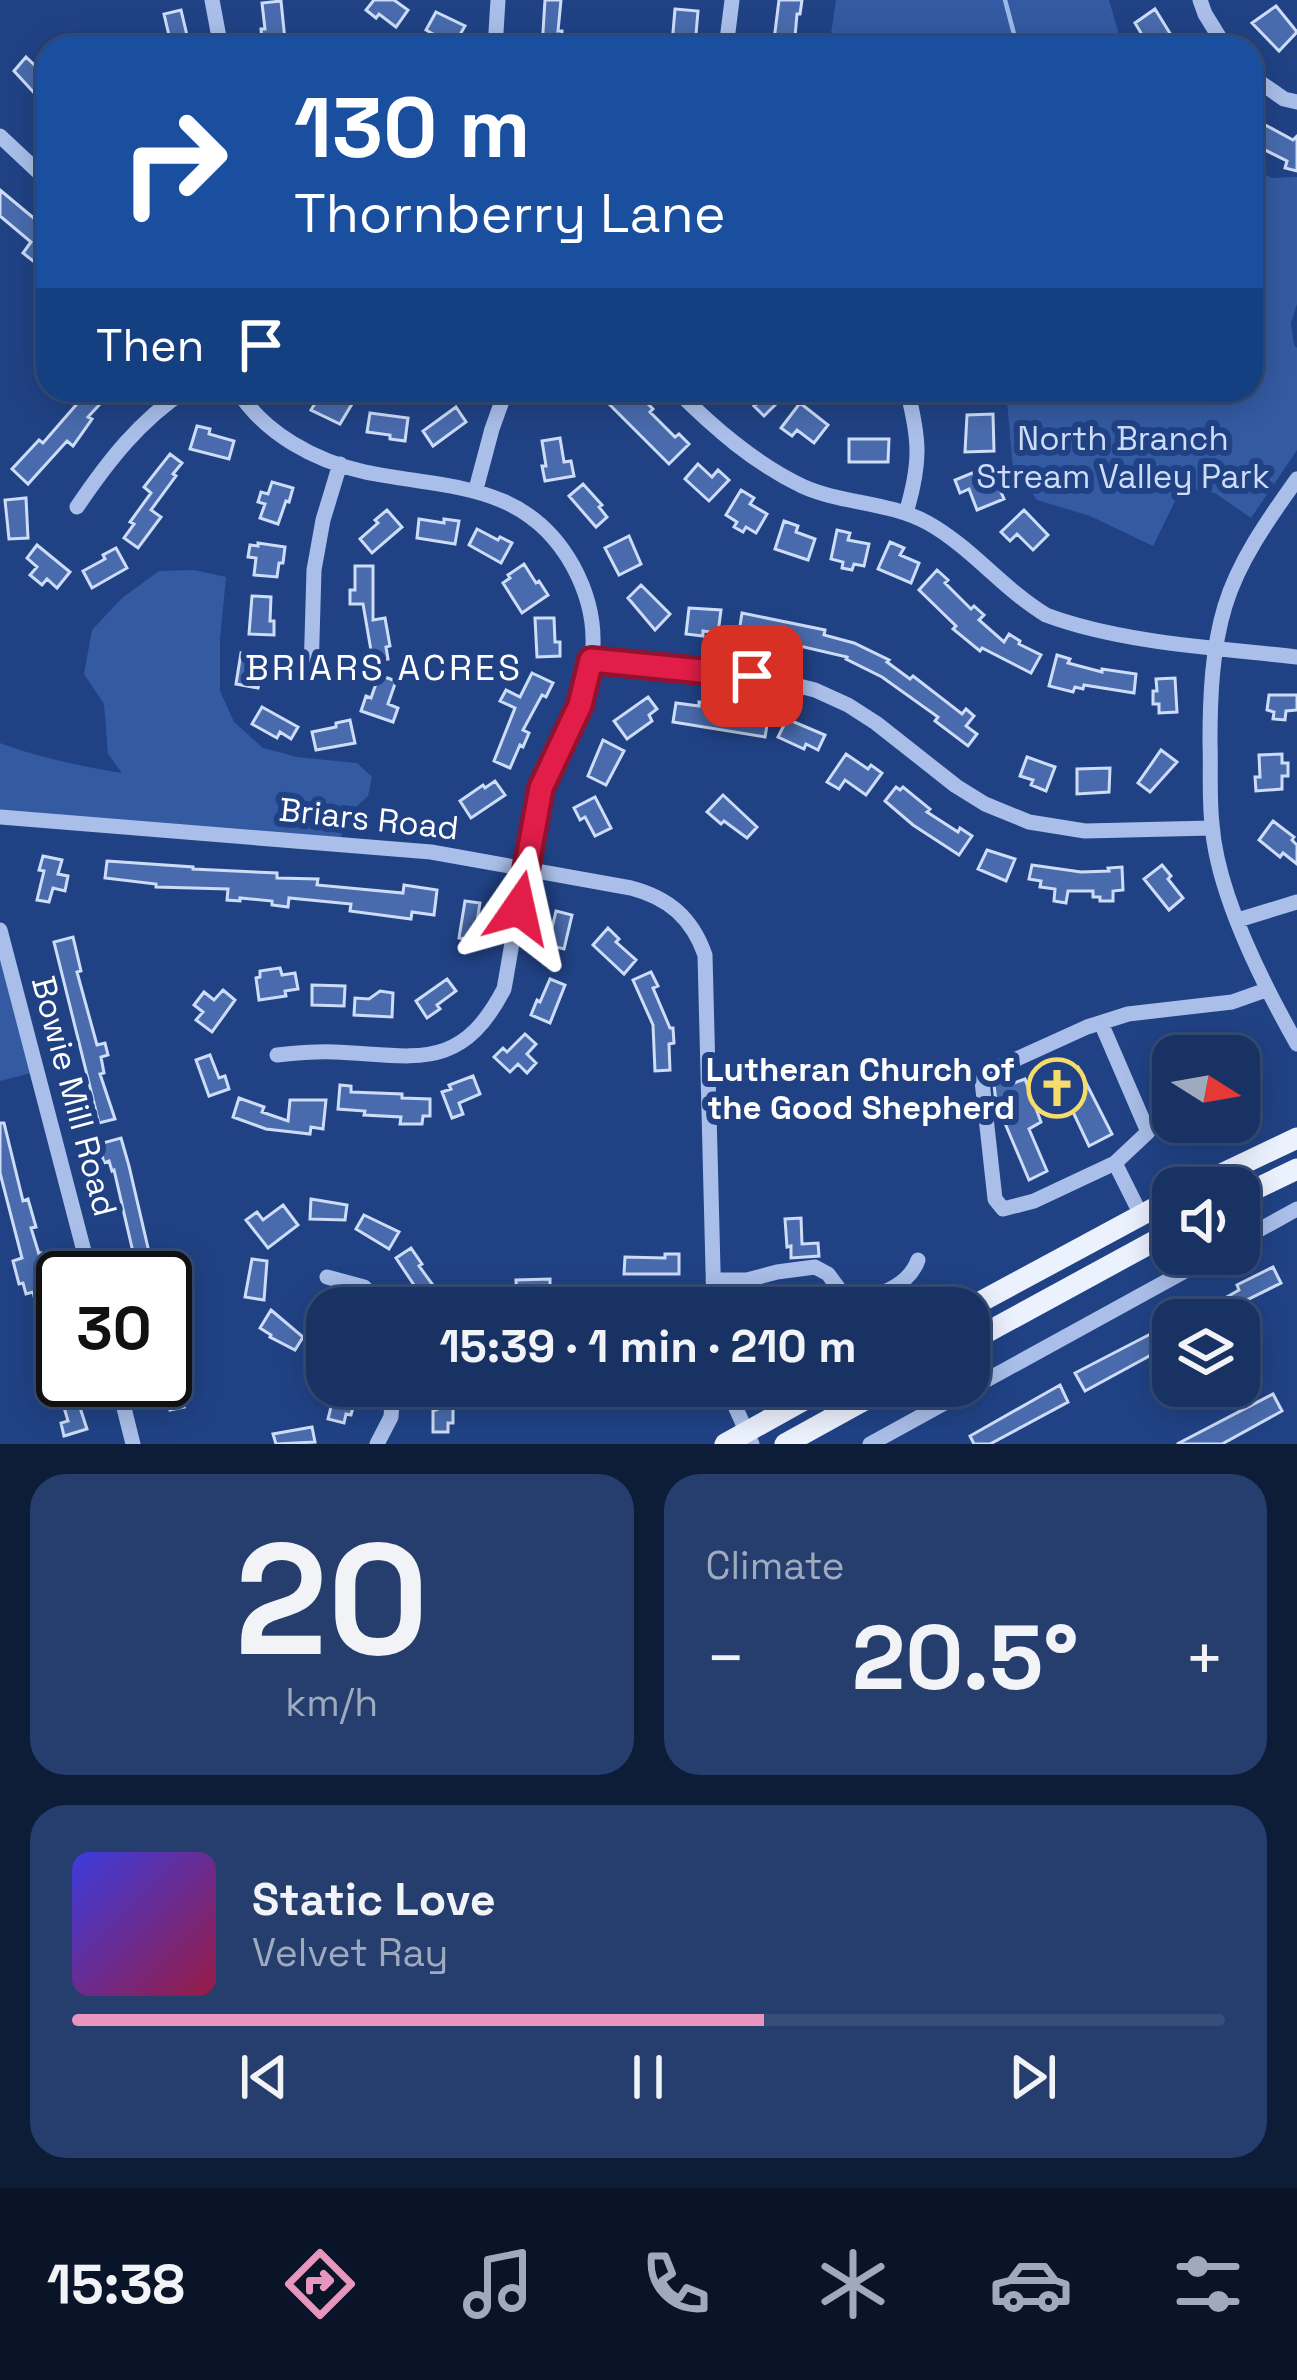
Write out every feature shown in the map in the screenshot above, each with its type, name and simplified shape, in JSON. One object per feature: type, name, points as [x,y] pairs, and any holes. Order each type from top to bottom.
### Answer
[{"type":"main road","points":[[1236,1167],[1297,1138]]},
{"type":"main road","points":[[1260,1187],[1297,1169]]},
{"type":"main road","points":[[990,1296],[1152,1209]]},
{"type":"main road","points":[[990,1331],[1152,1242]]},
{"type":"main road","points":[[724,1444],[749,1438],[797,1407]]},
{"type":"main road","points":[[785,1444],[852,1407]]},
{"type":"street","points":[[212,0],[219,36]]},
{"type":"street","points":[[496,36],[498,0]]},
{"type":"street","points":[[728,36],[732,0]]},
{"type":"street","points":[[1199,0],[1218,36]]},
{"type":"street","points":[[1263,84],[1297,102]]},
{"type":"street","points":[[0,136],[36,170]]},
{"type":"street","points":[[77,506],[138,428],[171,402]]},
{"type":"street","points":[[247,402],[267,425],[304,450],[363,471],[476,489],[530,516],[550,533],[581,581],[593,642],[580,705],[541,788],[504,989],[490,1016],[467,1039],[444,1052],[416,1057],[331,1052],[277,1055]]},
{"type":"street","points":[[476,489],[501,402]]},
{"type":"street","points":[[688,402],[741,448],[803,486],[906,513],[929,524],[1046,615],[1118,634],[1297,657]]},
{"type":"street","points":[[906,513],[919,451],[909,402]]},
{"type":"street","points":[[311,674],[314,570],[322,520],[340,464]]},
{"type":"street","points":[[1297,479],[1226,602],[1215,647],[1210,718],[1212,827],[1222,875],[1266,990],[1297,1044]]},
{"type":"street","points":[[591,660],[764,677],[815,690],[877,723],[974,798],[1029,822],[1085,831],[1212,827]]},
{"type":"street","name":"Briars Road","points":[[0,817],[431,852],[631,888],[657,897],[687,919],[705,955],[713,1287]]},
{"type":"street","points":[[1238,920],[1297,902]]},
{"type":"street","name":"Bowie Mill Road","points":[[0,930],[84,1251]]},
{"type":"street","points":[[1101,1023],[1148,1132],[1115,1163],[1034,1201],[1003,1209],[995,1199],[982,1098],[982,1081],[990,1071],[1101,1023],[1128,1014],[1232,1002],[1266,990]]},
{"type":"street","points":[[1115,1163],[1141,1215]]},
{"type":"street","points":[[1260,1229],[1297,1209]]},
{"type":"street","points":[[713,1280],[746,1280],[815,1267],[828,1274],[848,1301],[862,1300],[909,1278],[919,1260]]},
{"type":"street","points":[[870,1444],[1178,1275]]},
{"type":"street","points":[[326,1277],[364,1287]]},
{"type":"street","points":[[123,1407],[133,1444]]},
{"type":"street","points":[[376,1444],[392,1407]]},
{"type":"street","points":[[735,1407],[749,1438]]},
{"type":"green space","points":[[836,0],[1109,0],[1120,36],[831,36]]},
{"type":"green space","name":"North Branch Stream Valley Park","points":[[1263,173],[1272,178],[1297,177],[1297,304],[1291,323],[1297,348],[1297,450],[1251,518],[1215,493],[1182,487],[1153,546],[1090,516],[1037,500],[1013,467],[1007,402],[1263,402]]},
{"type":"green space","points":[[194,570],[226,577],[220,691],[234,722],[263,748],[357,763],[372,777],[368,796],[345,817],[340,844],[0,817],[0,743],[122,773],[108,754],[104,704],[84,674],[92,630],[122,598],[159,571]]},
{"type":"green space","points":[[0,928],[39,1071],[0,1081]]},
{"type":"building","points":[[374,0],[394,0],[408,10],[396,27],[366,10]]},
{"type":"building","points":[[545,0],[561,0],[558,31],[562,36],[543,36]]},
{"type":"building","points":[[779,0],[802,0],[795,36],[774,36]]},
{"type":"building","points":[[281,1],[285,36],[262,36],[262,3]]},
{"type":"building","points":[[1276,6],[1297,32],[1279,51],[1252,23]]},
{"type":"building","points":[[675,9],[698,11],[696,36],[673,36]]},
{"type":"building","points":[[1155,9],[1172,36],[1143,36],[1135,23]]},
{"type":"building","points":[[181,10],[187,36],[169,36],[164,14]]},
{"type":"building","points":[[436,12],[465,26],[459,36],[432,36],[426,30]]},
{"type":"building","points":[[26,57],[36,67],[36,95],[14,71]]},
{"type":"building","points":[[1263,124],[1293,140],[1297,136],[1297,171],[1285,168],[1287,161],[1263,149]]},
{"type":"building","points":[[0,190],[36,220],[33,261],[23,253],[31,242],[0,216]]},
{"type":"building","points":[[79,402],[102,402],[73,446],[67,441],[28,484],[12,469],[39,440],[43,443]]},
{"type":"building","points":[[316,402],[352,404],[340,424],[311,410]]},
{"type":"building","points":[[646,402],[675,437],[679,434],[689,444],[669,464],[610,405]]},
{"type":"building","points":[[755,402],[778,402],[764,416]]},
{"type":"building","points":[[800,403],[828,425],[814,443],[797,430],[792,436],[781,428]]},
{"type":"building","points":[[456,407],[466,422],[433,446],[423,431]]},
{"type":"building","points":[[370,413],[408,418],[405,441],[367,432]]},
{"type":"building","points":[[993,414],[994,451],[965,452],[967,415]]},
{"type":"building","points":[[197,426],[234,441],[229,459],[190,449]]},
{"type":"building","points":[[560,438],[564,462],[571,461],[574,476],[545,481],[542,441]]},
{"type":"building","points":[[849,439],[889,439],[888,462],[849,462]]},
{"type":"building","points":[[170,454],[182,463],[151,510],[161,517],[138,548],[124,538],[151,493],[144,487]]},
{"type":"building","points":[[698,464],[712,477],[718,470],[729,480],[709,501],[685,479]]},
{"type":"building","points":[[994,464],[1004,499],[977,510],[969,489],[960,493],[955,480]]},
{"type":"building","points":[[272,482],[293,488],[278,524],[260,518],[265,504],[258,502],[261,492],[268,494]]},
{"type":"building","points":[[583,484],[607,517],[596,527],[569,496]]},
{"type":"building","points":[[741,490],[754,498],[750,504],[767,514],[756,533],[734,527],[737,522],[726,515]]},
{"type":"building","points":[[26,498],[28,538],[9,539],[5,500]]},
{"type":"building","points":[[387,510],[402,527],[372,553],[360,539]]},
{"type":"building","points":[[1024,510],[1048,535],[1033,550],[1017,534],[1010,541],[1001,532]]},
{"type":"building","points":[[419,519],[459,521],[455,544],[417,538]]},
{"type":"building","points":[[784,521],[815,539],[808,560],[775,549]]},
{"type":"building","points":[[477,529],[512,543],[501,563],[469,545]]},
{"type":"building","points":[[837,530],[850,533],[848,540],[869,544],[864,566],[842,568],[843,562],[831,559]]},
{"type":"building","points":[[629,536],[641,564],[619,575],[605,548]]},
{"type":"building","points":[[890,542],[904,548],[900,555],[919,563],[911,583],[878,569]]},
{"type":"building","points":[[37,545],[70,572],[57,588],[47,579],[42,585],[30,575],[37,567],[27,558]]},
{"type":"building","points":[[250,545],[285,547],[277,577],[254,575],[256,558],[248,557]]},
{"type":"building","points":[[116,548],[127,568],[92,588],[83,571]]},
{"type":"building","points":[[524,564],[548,595],[522,613],[503,583]]},
{"type":"building","points":[[355,566],[373,566],[373,620],[385,618],[388,659],[373,662],[363,604],[350,604]]},
{"type":"building","points":[[937,570],[971,609],[974,606],[984,615],[979,620],[1004,642],[1009,634],[1041,655],[1031,673],[980,651],[953,629],[956,626],[919,590]]},
{"type":"building","points":[[641,585],[670,614],[655,630],[628,598]]},
{"type":"building","points":[[252,596],[271,597],[274,635],[249,634]]},
{"type":"building","points":[[689,608],[721,610],[718,633],[686,634]]},
{"type":"building","points":[[742,613],[825,630],[824,635],[889,660],[962,714],[966,709],[974,716],[966,726],[977,734],[968,746],[935,721],[938,717],[847,657],[739,632]]},
{"type":"building","points":[[535,618],[554,618],[560,656],[537,657]]},
{"type":"building","points":[[241,653],[266,657],[258,688],[236,684]]},
{"type":"building","points":[[1057,655],[1102,672],[1136,674],[1134,693],[1084,685],[1073,692],[1049,686]]},
{"type":"building","points":[[532,673],[553,683],[523,730],[529,733],[510,768],[494,761],[515,708],[500,701],[506,690],[520,697]]},
{"type":"building","points":[[379,675],[396,681],[388,704],[398,708],[393,722],[361,711]]},
{"type":"building","points":[[1175,678],[1177,712],[1159,713],[1159,704],[1153,704],[1156,679]]},
{"type":"building","points":[[1269,695],[1297,695],[1297,710],[1286,711],[1285,720],[1273,719],[1274,712],[1267,710]]},
{"type":"building","points":[[648,697],[657,709],[649,715],[652,721],[627,739],[614,721]]},
{"type":"building","points":[[699,702],[755,717],[755,712],[769,714],[765,737],[673,722],[676,703],[699,706]]},
{"type":"building","points":[[262,707],[298,727],[291,739],[280,732],[277,738],[252,724]]},
{"type":"building","points":[[787,719],[825,735],[818,750],[778,737]]},
{"type":"building","points":[[350,720],[355,743],[316,750],[312,732]]},
{"type":"building","points":[[603,740],[624,751],[606,785],[588,776]]},
{"type":"building","points":[[1161,750],[1177,762],[1150,792],[1138,783]]},
{"type":"building","points":[[846,754],[882,773],[866,795],[845,780],[839,789],[827,782]]},
{"type":"building","points":[[1282,754],[1288,776],[1282,776],[1282,789],[1256,791],[1259,755]]},
{"type":"building","points":[[1027,757],[1055,767],[1046,791],[1020,776]]},
{"type":"building","points":[[1110,768],[1109,792],[1077,794],[1077,769]]},
{"type":"building","points":[[495,781],[505,795],[471,818],[460,801]]},
{"type":"building","points":[[896,787],[903,787],[930,809],[927,812],[958,832],[960,828],[972,836],[959,855],[885,801]]},
{"type":"building","points":[[723,795],[757,827],[747,838],[707,812]]},
{"type":"building","points":[[595,797],[611,828],[595,836],[574,808]]},
{"type":"building","points":[[1273,821],[1294,837],[1297,864],[1259,840]]},
{"type":"building","points":[[987,850],[1015,859],[1006,881],[978,869]]},
{"type":"building","points":[[43,856],[62,860],[58,874],[68,876],[65,891],[53,888],[49,902],[37,900]]},
{"type":"building","points":[[107,861],[277,873],[277,878],[318,879],[317,885],[403,893],[404,885],[437,890],[434,915],[412,912],[411,919],[350,911],[351,904],[289,898],[288,907],[272,905],[272,901],[227,900],[228,889],[156,887],[105,878]]},
{"type":"building","points":[[1032,865],[1081,872],[1122,867],[1123,890],[1113,891],[1113,901],[1100,901],[1093,891],[1068,891],[1066,903],[1054,901],[1055,889],[1029,879]]},
{"type":"building","points":[[1162,865],[1183,898],[1169,910],[1144,879]]},
{"type":"building","points":[[465,901],[480,903],[479,941],[459,938]]},
{"type":"building","points":[[556,911],[572,915],[564,949],[548,945]]},
{"type":"building","points":[[608,928],[636,960],[624,974],[593,945]]},
{"type":"building","points":[[73,937],[81,971],[77,972],[97,1045],[105,1043],[108,1055],[101,1057],[104,1073],[100,1074],[115,1119],[99,1123],[54,942]]},
{"type":"building","points":[[280,968],[282,975],[295,973],[298,989],[259,1000],[256,978],[260,971]]},
{"type":"building","points":[[651,972],[658,986],[653,988],[673,1028],[670,1070],[655,1071],[653,1025],[633,980]]},
{"type":"building","points":[[447,979],[456,991],[427,1018],[416,1001]]},
{"type":"building","points":[[550,979],[565,985],[550,1023],[531,1015]]},
{"type":"building","points":[[312,985],[345,986],[344,1006],[312,1005]]},
{"type":"building","points":[[223,990],[235,1000],[212,1032],[196,1020],[203,1012],[194,1005],[204,992],[214,1000]]},
{"type":"building","points":[[380,991],[393,993],[392,1017],[354,1015],[355,998],[369,999]]},
{"type":"building","points":[[525,1034],[536,1044],[527,1054],[536,1063],[527,1073],[518,1064],[510,1072],[494,1057],[503,1048],[507,1052]]},
{"type":"building","points":[[210,1055],[229,1089],[209,1096],[196,1060]]},
{"type":"building","points":[[1078,1067],[1112,1134],[1089,1146],[1057,1078]]},
{"type":"building","points":[[1012,1074],[1014,1083],[1025,1079],[1041,1122],[1029,1129],[1047,1171],[1029,1180],[996,1102],[994,1085]]},
{"type":"building","points":[[473,1076],[480,1094],[459,1103],[463,1114],[452,1118],[442,1092]]},
{"type":"building","points":[[340,1085],[351,1086],[351,1092],[430,1099],[430,1116],[423,1116],[422,1124],[400,1124],[401,1117],[338,1109]]},
{"type":"building","points":[[239,1098],[288,1121],[290,1100],[326,1100],[323,1129],[311,1127],[310,1134],[266,1129],[233,1117]]},
{"type":"building","points":[[0,1123],[4,1123],[23,1201],[28,1199],[36,1227],[31,1228],[38,1251],[36,1304],[33,1292],[26,1294],[23,1283],[19,1284],[13,1261],[22,1258],[0,1173]]},
{"type":"building","points":[[121,1138],[149,1251],[133,1251],[114,1170],[109,1161],[104,1163],[99,1144]]},
{"type":"building","points":[[311,1199],[347,1205],[345,1220],[310,1219]]},
{"type":"building","points":[[283,1205],[298,1225],[268,1248],[246,1220],[257,1212],[263,1220]]},
{"type":"building","points":[[364,1215],[399,1232],[389,1249],[356,1229]]},
{"type":"building","points":[[801,1218],[802,1244],[818,1243],[819,1256],[791,1258],[785,1219]]},
{"type":"building","points":[[411,1248],[434,1287],[415,1287],[396,1258]]},
{"type":"building","points":[[665,1254],[679,1254],[679,1274],[624,1274],[625,1257],[665,1258]]},
{"type":"building","points":[[252,1259],[267,1261],[264,1300],[245,1297]]},
{"type":"building","points":[[1273,1267],[1281,1283],[1249,1299],[1223,1299],[1239,1290],[1237,1285]]},
{"type":"building","points":[[550,1279],[550,1287],[516,1287],[516,1280]]},
{"type":"building","points":[[271,1310],[303,1337],[295,1350],[260,1328]]},
{"type":"building","points":[[1152,1333],[1152,1354],[1085,1391],[1075,1373]]},
{"type":"building","points":[[1060,1385],[1068,1402],[990,1444],[974,1444],[970,1436]]},
{"type":"building","points":[[1273,1394],[1282,1411],[1222,1444],[1177,1444],[1248,1407],[1260,1407],[1260,1401]]},
{"type":"building","points":[[64,1407],[80,1407],[87,1429],[64,1436],[61,1423],[68,1421]]},
{"type":"building","points":[[331,1407],[353,1407],[344,1423],[328,1419]]},
{"type":"building","points":[[453,1407],[448,1432],[433,1432],[433,1411]]},
{"type":"building","points":[[312,1427],[315,1442],[276,1444],[273,1434]]},
{"type":"waterway","points":[[1005,0],[1014,36]]},
{"type":"place","name":"Lutheran Church of the Good Shepherd","points":[[1057,1088]]},
{"type":"district","name":"BRIARS ACRES","points":[[384,667]]},
{"type":"route","points":[[519,908],[541,788],[580,705],[591,660],[752,676]]}]
